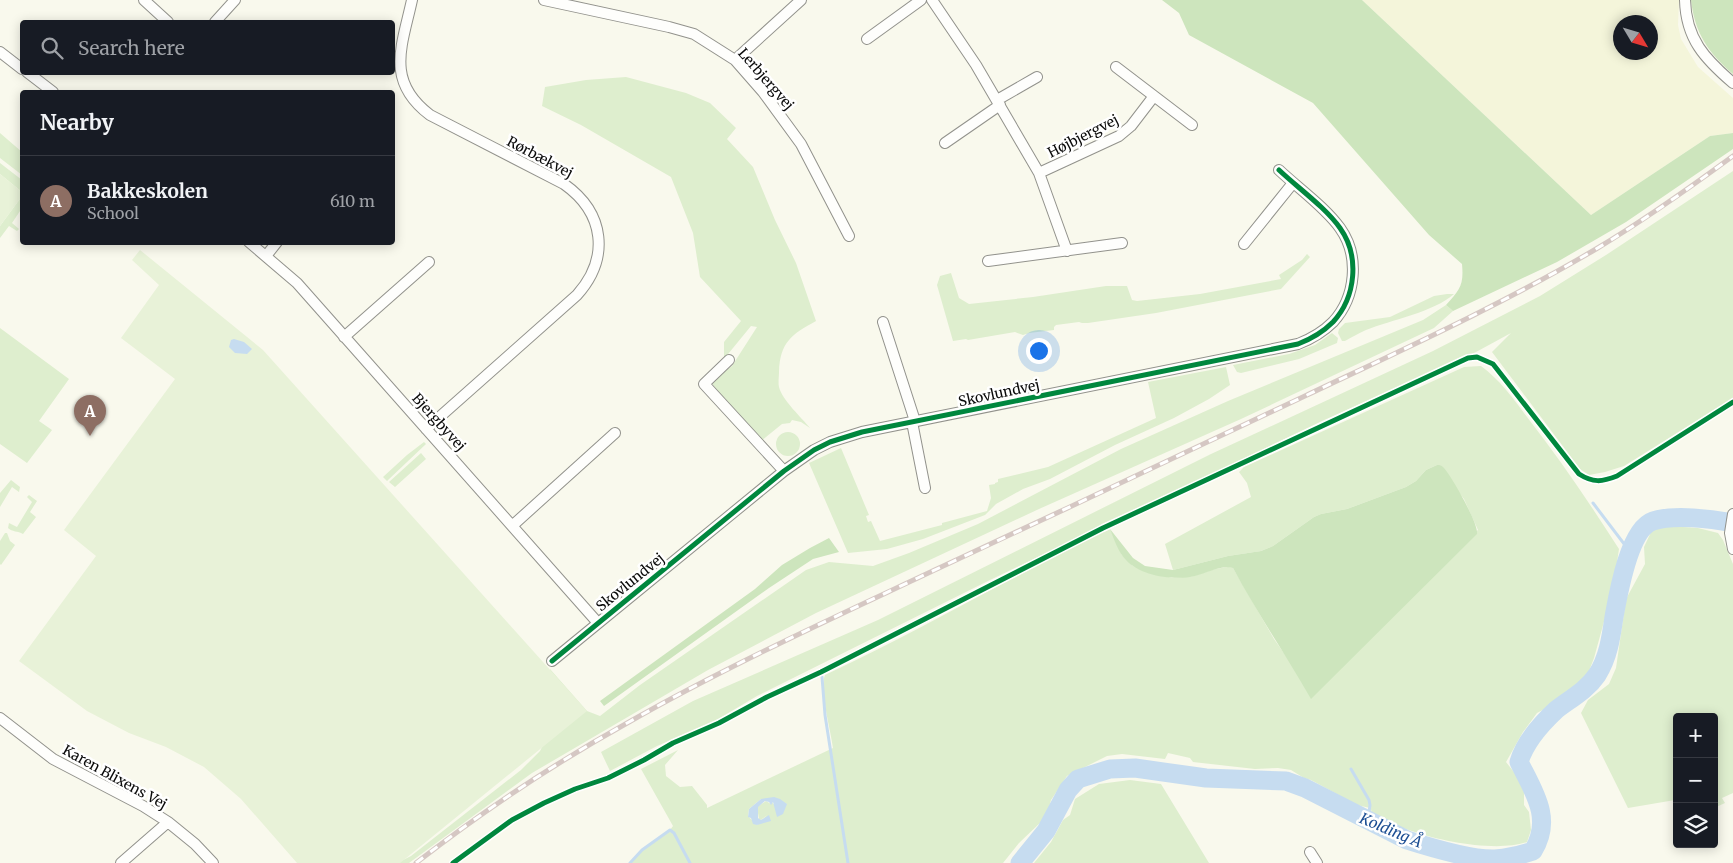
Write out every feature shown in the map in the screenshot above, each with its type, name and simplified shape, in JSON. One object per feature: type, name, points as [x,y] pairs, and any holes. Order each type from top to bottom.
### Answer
[{"type":"street","points":[[144,0],[166,20]]},
{"type":"street","points":[[217,20],[236,0]]},
{"type":"street","name":"Rørbækvej","points":[[412,0],[400,61],[402,81],[411,99],[430,115],[575,191],[591,212],[598,236],[596,262],[585,285],[426,429]]},
{"type":"street","name":"Lerbjergvej","points":[[544,0],[670,27],[694,34],[735,60],[763,92],[801,144],[848,236]]},
{"type":"street","points":[[735,60],[801,0]]},
{"type":"street","points":[[867,39],[921,0]]},
{"type":"street","name":"Højbjergvej","points":[[932,0],[976,65],[1039,173],[1067,251]]},
{"type":"street","points":[[1685,0],[1687,24],[1695,42],[1713,66],[1733,83]]},
{"type":"street","points":[[0,52],[20,67]]},
{"type":"street","points":[[1116,67],[1192,125]]},
{"type":"street","points":[[31,75],[50,90]]},
{"type":"street","points":[[944,143],[998,102],[1037,77]]},
{"type":"street","name":"Højbjergvej","points":[[1039,173],[1119,136],[1132,126],[1154,96]]},
{"type":"street","name":"Skovlundvej","points":[[552,661],[784,472],[814,450],[830,442],[862,432],[1298,344],[1311,339],[1323,331],[1333,322],[1348,298],[1352,284],[1352,256],[1348,242],[1333,219],[1279,170]]},
{"type":"street","points":[[1244,244],[1292,182]]},
{"type":"street","points":[[988,261],[1122,244]]},
{"type":"street","name":"Bjergbyvej","points":[[253,245],[297,283],[598,623]]},
{"type":"street","points":[[266,256],[275,245]]},
{"type":"street","points":[[344,337],[429,262]]},
{"type":"street","points":[[883,322],[913,422],[925,488]]},
{"type":"street","points":[[729,360],[704,384],[784,472]]},
{"type":"street","points":[[512,526],[615,433]]},
{"type":"street","points":[[1733,514],[1730,533],[1733,549]]},
{"type":"street","name":"Karen Blixens Vej","points":[[0,718],[53,759],[143,806],[168,822],[195,844],[213,863]]},
{"type":"street","points":[[121,863],[168,822]]},
{"type":"street","points":[[1310,852],[1317,863]]},
{"type":"green space","points":[[1162,0],[1362,0],[1591,215],[1710,136],[1733,133],[1733,149],[1626,222],[1557,262],[1453,311],[1446,305],[1455,295],[1462,282],[1462,264],[1429,235],[1313,103],[1189,35],[1179,13]]},
{"type":"green space","points":[[1362,0],[1679,0],[1678,25],[1681,39],[1698,67],[1733,98],[1733,133],[1710,136],[1591,215]]},
{"type":"green space","points":[[1691,0],[1733,0],[1733,74],[1716,58],[1704,42],[1699,33]]},
{"type":"green space","points":[[626,77],[686,93],[710,103],[736,128],[727,139],[753,167],[775,220],[796,263],[816,321],[800,330],[789,340],[782,353],[779,372],[781,392],[810,428],[801,422],[792,420],[790,423],[782,424],[761,441],[713,385],[713,380],[732,366],[757,327],[751,326],[724,359],[724,342],[741,321],[700,277],[693,233],[671,177],[581,125],[542,106],[545,87],[586,80]]},
{"type":"green space","points":[[0,133],[20,150],[20,173],[0,158]]},
{"type":"green space","points":[[0,163],[20,178],[20,190],[0,174]]},
{"type":"green space","points":[[1733,171],[1733,398],[1624,466],[1589,475],[1580,469],[1492,352],[1511,333],[1476,352],[1322,421],[990,580],[757,696],[713,722],[657,746],[610,771],[601,752],[693,701],[878,620],[1211,454],[1433,351],[1540,296]]},
{"type":"green space","points":[[0,174],[20,190],[20,199],[0,226]]},
{"type":"green space","points":[[20,199],[20,211],[12,223],[19,229],[17,231],[9,226],[0,238],[0,226]]},
{"type":"green space","points":[[140,250],[263,350],[587,711],[400,863],[297,863],[241,799],[204,767],[166,747],[129,733],[87,711],[19,661],[96,556],[64,530],[175,379],[121,338],[159,285],[132,260]]},
{"type":"green space","points":[[1307,254],[1310,257],[1281,289],[1156,313],[1088,323],[1079,322],[1056,325],[1054,330],[1023,335],[1015,332],[968,340],[953,341],[937,285],[940,276],[951,273],[959,298],[969,304],[1106,286],[1127,286],[1132,300],[1137,301],[1200,294],[1281,279],[1279,275],[1302,260]]},
{"type":"green space","points":[[1454,294],[1435,306],[1366,330],[1345,341],[1342,341],[1338,333],[1345,323],[1390,317],[1434,296]]},
{"type":"green space","points":[[1446,305],[1453,311],[1434,328],[1241,419],[1039,509],[816,613],[708,670],[532,773],[409,863],[397,863],[411,856],[521,770],[540,751],[553,725],[550,669],[587,711],[600,716],[640,685],[806,570],[829,562],[873,566],[909,553],[978,524],[1121,449],[1228,401],[1423,320]]},
{"type":"green space","points":[[0,328],[69,379],[39,421],[52,430],[27,463],[0,444]]},
{"type":"green space","points":[[1332,333],[1338,338],[1337,343],[1299,359],[1241,373],[1237,372],[1233,365],[1289,354],[1315,345]]},
{"type":"green space","points":[[1481,366],[1506,390],[1563,465],[1619,549],[1613,589],[1594,658],[1586,679],[1561,700],[1537,713],[1523,732],[1506,762],[1517,776],[1524,792],[1524,805],[1529,812],[1531,830],[1527,842],[1515,845],[1486,846],[1471,845],[1427,836],[1398,826],[1372,812],[1370,808],[1357,805],[1291,770],[1278,768],[1255,769],[1193,762],[1190,758],[1168,753],[1165,759],[1122,754],[1107,756],[1067,776],[1051,800],[1048,812],[1042,821],[1019,843],[1003,863],[630,863],[642,850],[673,826],[641,769],[678,750],[665,765],[666,776],[680,787],[692,786],[707,805],[707,808],[833,748],[824,700],[825,675],[897,640],[1110,529],[1122,555],[1133,566],[1172,578],[1194,576],[1215,569],[1233,568],[1274,639],[1288,659],[1478,530],[1464,499],[1437,465],[1426,470],[1416,481],[1406,487],[1347,509],[1314,517],[1273,546],[1261,551],[1228,556],[1173,570],[1165,544],[1251,497],[1247,483],[1239,472],[1244,467],[1464,367]],"holes":[[[761,799],[787,804],[775,806],[772,802],[771,804],[766,801],[757,807],[759,819],[761,820],[767,815],[757,825],[748,816],[749,809]]]},
{"type":"green space","points":[[1226,367],[1230,385],[1174,418],[1115,445],[1050,479],[1023,489],[996,504],[985,515],[923,539],[887,549],[848,553],[809,463],[841,448],[869,515],[866,516],[868,522],[871,521],[880,541],[987,511],[991,498],[989,485],[998,482],[998,479],[1048,467],[1156,418],[1148,382]]},
{"type":"green space","points":[[788,432],[797,435],[800,444],[797,453],[788,456],[779,453],[776,444],[779,435]]},
{"type":"green space","points":[[424,442],[426,444],[387,481],[383,477],[407,455]]},
{"type":"green space","points":[[421,453],[426,459],[395,487],[389,482]]},
{"type":"green space","points":[[1437,465],[1444,468],[1458,490],[1470,511],[1477,534],[1311,699],[1233,568],[1219,568],[1200,575],[1178,578],[1158,576],[1140,570],[1123,557],[1110,529],[1133,558],[1145,566],[1173,570],[1228,556],[1261,551],[1273,546],[1314,517],[1347,509],[1406,487],[1416,481],[1426,470]]},
{"type":"green space","points":[[11,480],[20,487],[19,492],[12,487],[0,507],[0,493]]},
{"type":"green space","points":[[29,495],[37,501],[30,512],[36,517],[23,534],[8,528],[9,523],[17,527],[32,502],[27,497]]},
{"type":"green space","points":[[1668,526],[1698,528],[1718,533],[1733,564],[1733,793],[1722,798],[1725,803],[1718,806],[1718,713],[1673,713],[1673,800],[1628,808],[1581,713],[1588,700],[1609,684],[1616,668],[1626,599],[1645,564],[1644,547],[1652,530]]},
{"type":"green space","points":[[5,533],[7,533],[10,541],[15,545],[1,565],[0,541]]},
{"type":"green space","points":[[829,538],[839,552],[813,559],[769,588],[604,706],[600,701],[755,589],[782,565]]},
{"type":"green space","points":[[1130,780],[1161,784],[1209,863],[1034,863],[1051,842],[1063,820],[1070,815],[1075,799],[1099,784]]},
{"type":"water","points":[[231,340],[244,342],[252,349],[247,354],[235,353],[229,347]]},
{"type":"water","points":[[774,797],[787,804],[783,814],[777,817],[773,802],[771,805],[765,801],[758,807],[758,818],[761,820],[769,815],[771,821],[757,825],[753,824],[751,818],[748,817],[749,809],[761,799]]},
{"type":"waterway","points":[[1593,503],[1631,553]]},
{"type":"waterway","name":"Kolding Å","points":[[1020,863],[1046,831],[1068,790],[1078,779],[1110,769],[1135,768],[1206,778],[1286,781],[1305,788],[1407,840],[1463,855],[1495,859],[1533,851],[1539,839],[1541,817],[1535,795],[1519,762],[1525,747],[1539,727],[1556,710],[1588,686],[1601,668],[1609,648],[1618,594],[1626,564],[1637,536],[1653,521],[1662,519],[1693,518],[1733,523]]},
{"type":"waterway","points":[[822,677],[825,715],[848,863]]},
{"type":"waterway","points":[[1351,769],[1369,800],[1368,820]]},
{"type":"waterway","points":[[630,863],[642,850],[670,830],[674,833],[690,863]]},
{"type":"railway","points":[[416,863],[493,806],[547,771],[667,701],[822,623],[1380,361],[1525,289],[1614,238],[1733,156]]},
{"type":"cycle path","points":[[552,661],[784,471],[814,450],[830,442],[862,432],[1298,344],[1321,332],[1333,322],[1347,301],[1353,276],[1351,251],[1334,220],[1279,170]]},
{"type":"cycle path","points":[[453,863],[512,820],[544,803],[575,789],[608,778],[673,743],[719,723],[1103,528],[1468,358],[1477,357],[1493,364],[1579,474],[1593,480],[1617,476],[1733,402]]},
{"type":"place","name":"Bakkeskolen","points":[[90,436]]}]
